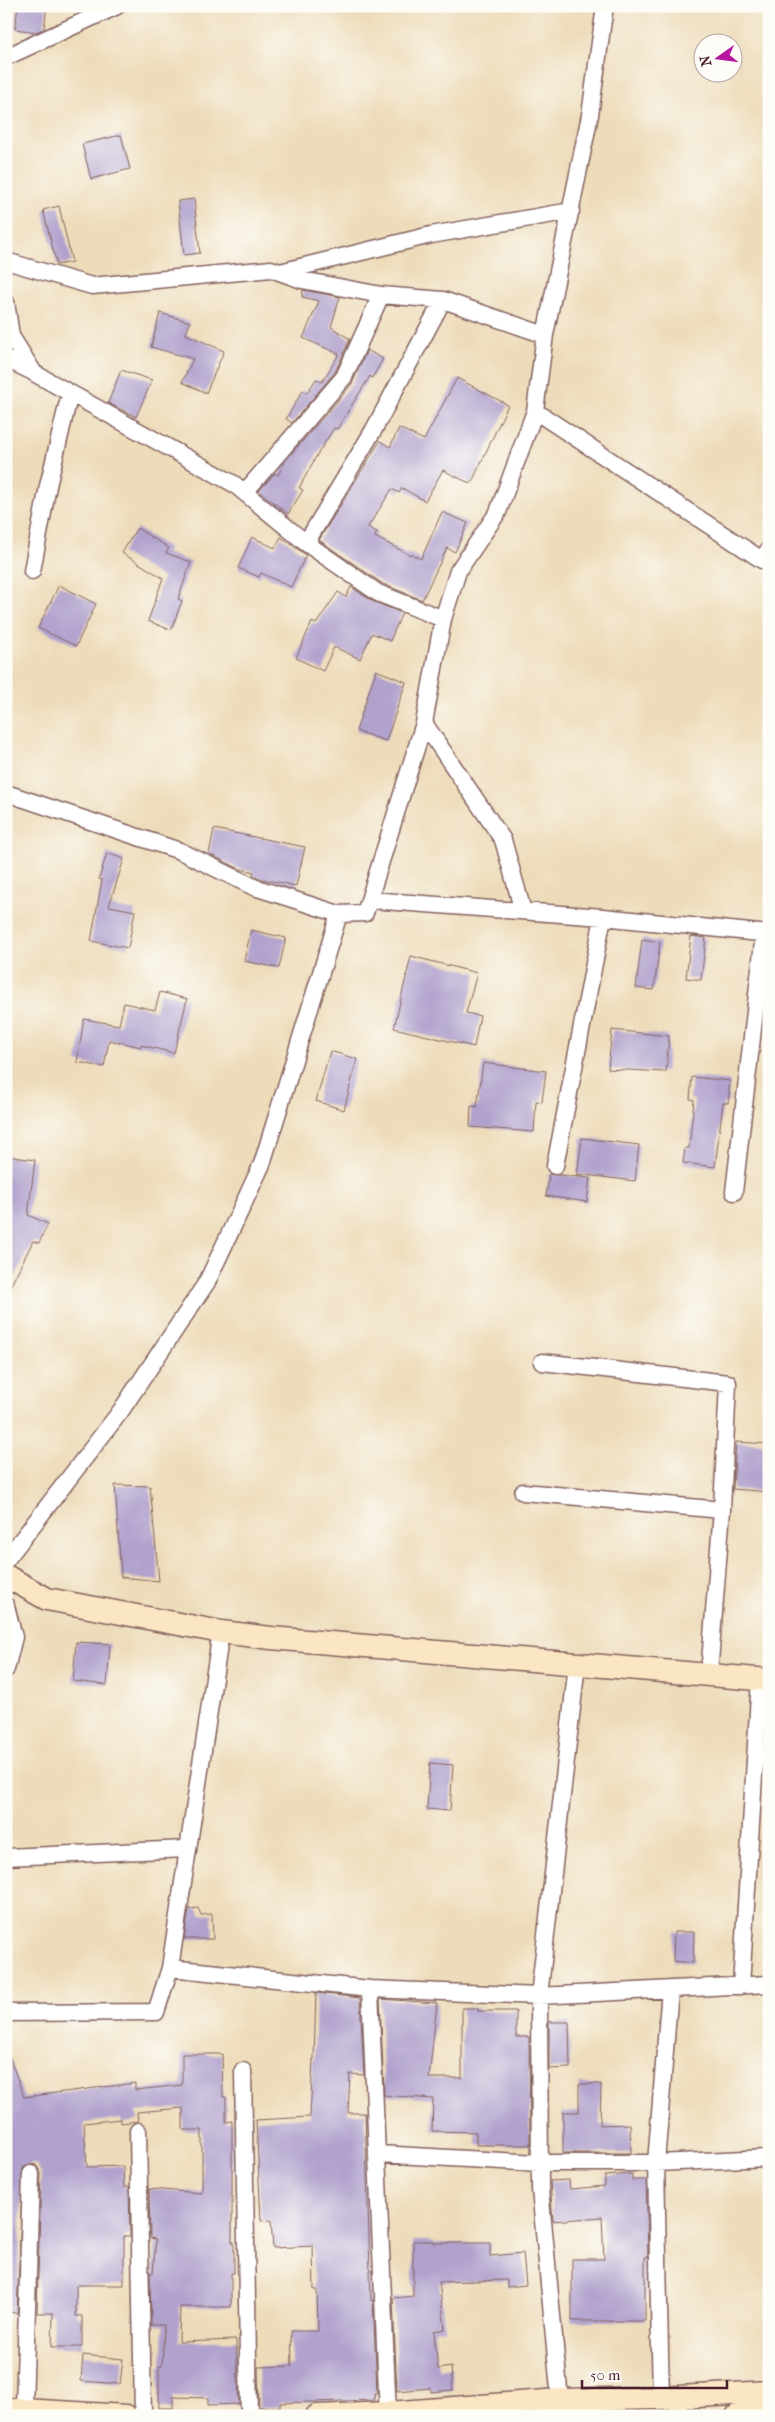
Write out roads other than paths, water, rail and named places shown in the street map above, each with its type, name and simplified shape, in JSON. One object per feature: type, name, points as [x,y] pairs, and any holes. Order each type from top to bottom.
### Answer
[{"type":"street","points":[[6,57],[117,6]]},
{"type":"street","points":[[6,793],[180,851],[254,887],[339,914],[365,913],[424,723],[443,619],[458,571],[498,512],[535,411],[546,335],[590,115],[605,6]]},
{"type":"street","points":[[279,272],[431,235],[571,211]]},
{"type":"street","points":[[6,260],[92,286],[271,269],[302,280],[381,295],[442,300],[546,335]]},
{"type":"street","points":[[245,492],[344,377],[381,295]]},
{"type":"street","points":[[306,543],[372,431],[442,300]]},
{"type":"street","points":[[6,302],[11,336],[34,373]]},
{"type":"street","points":[[6,359],[245,492],[306,543],[378,593],[443,619]]},
{"type":"street","points":[[32,571],[48,486],[70,393]]},
{"type":"street","points":[[535,411],[762,560],[769,549]]},
{"type":"street","points":[[424,723],[503,840],[523,911]]},
{"type":"street","points":[[370,900],[603,916],[766,934],[734,1192]]},
{"type":"street","points":[[6,1560],[120,1412],[207,1282],[262,1164],[339,914]]},
{"type":"street","points":[[555,1166],[603,916]]},
{"type":"street","points":[[542,1362],[728,1383],[722,1510],[709,1675]]},
{"type":"street","points":[[523,1492],[722,1510]]},
{"type":"street","points":[[6,1576],[47,1599],[221,1632],[271,1638],[764,1680],[741,1986]]},
{"type":"street","points":[[6,1606],[14,1637],[6,1670]]},
{"type":"street","points":[[6,2013],[156,2012],[170,1968],[186,1849],[221,1632]]},
{"type":"street","points":[[560,2400],[539,2163],[539,1996],[577,1664]]},
{"type":"street","points":[[6,1857],[186,1849]]},
{"type":"street","points":[[170,1968],[370,1989],[539,1996],[769,1984]]},
{"type":"street","points":[[370,1989],[388,2414]]},
{"type":"street","points":[[661,2398],[656,2164],[670,1989]]},
{"type":"street","points":[[244,2070],[249,2416]]},
{"type":"street","points":[[138,2132],[143,2416]]},
{"type":"street","points":[[378,2154],[539,2163],[656,2164],[769,2158]]},
{"type":"street","points":[[31,2174],[15,2409],[126,2416]]},
{"type":"street","points":[[317,2416],[388,2414],[560,2400],[661,2398],[769,2392]]},
{"type":"street","points":[[737,2416],[769,2412]]}]
